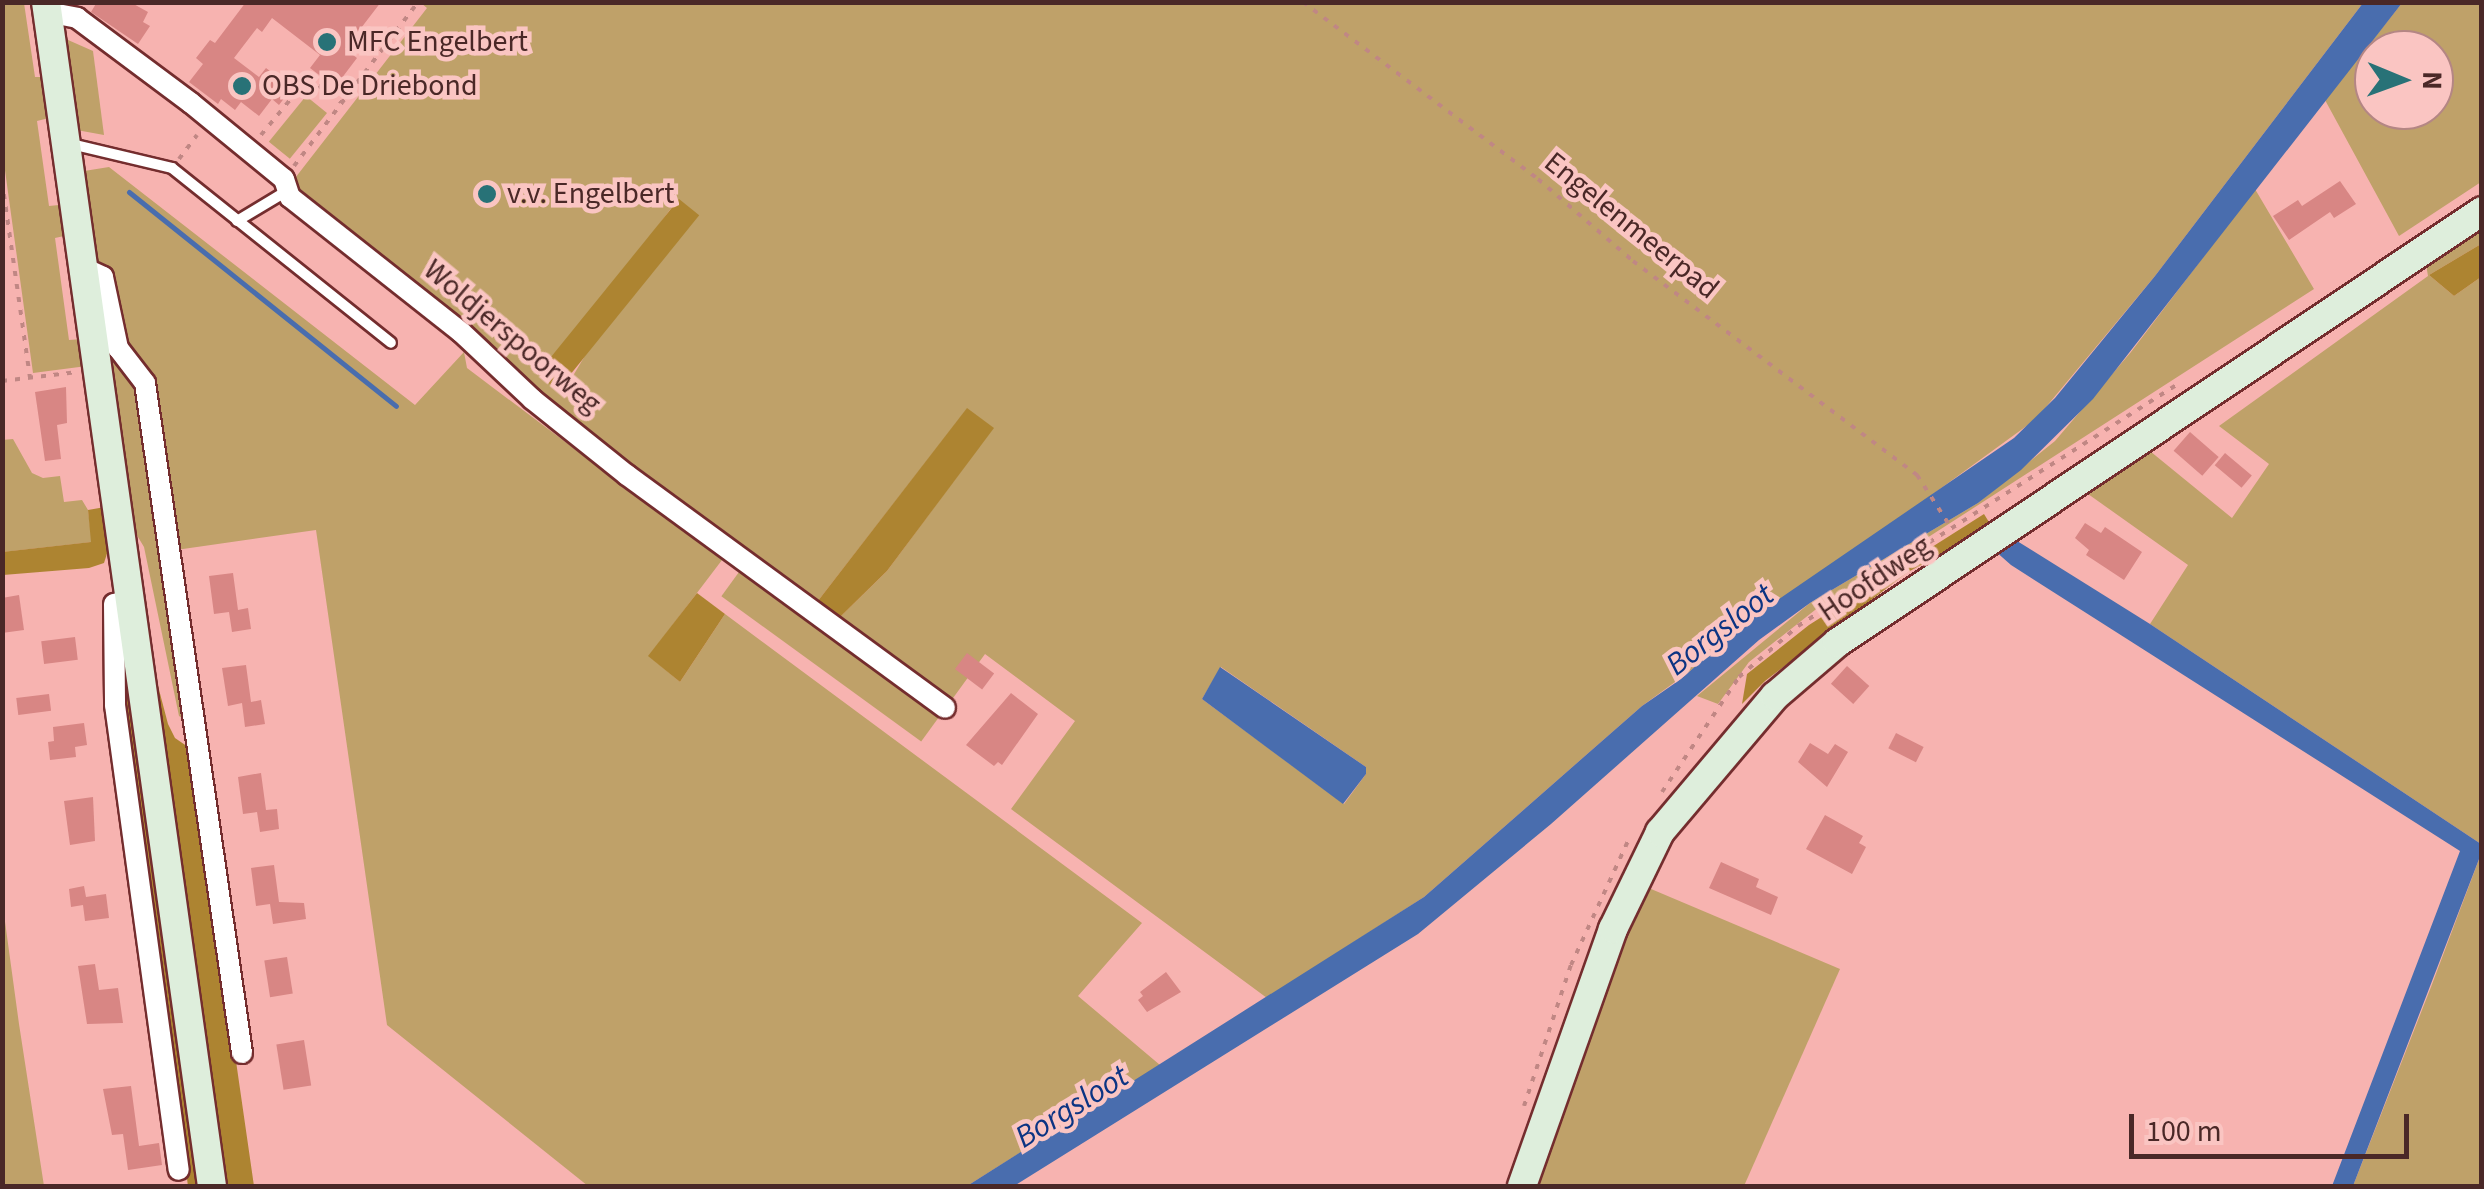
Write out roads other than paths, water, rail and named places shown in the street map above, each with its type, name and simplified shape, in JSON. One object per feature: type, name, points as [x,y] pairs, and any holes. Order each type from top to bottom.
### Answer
[{"type":"main road","name":"Woldjerspoorweg","points":[[46,7],[212,1186]]},
{"type":"main road","name":"Hoofdweg","points":[[1522,1186],[1612,929],[1660,832],[1775,696],[1836,644],[2482,211]]},
{"type":"street","name":"Woldjerspoorweg","points":[[46,7],[78,18],[210,118],[627,476],[945,708]]},
{"type":"street","name":"Woldjerspoorweg","points":[[84,268],[103,277],[118,348],[146,383],[242,1052]]},
{"type":"street","points":[[130,600],[114,604],[116,706],[179,1170]]},
{"type":"lane","points":[[66,143],[172,168],[392,343]]},
{"type":"lane","points":[[238,221],[286,185]]},
{"type":"water","points":[[2363,3],[2402,3],[2381,30],[2354,30],[2354,65],[2093,399],[2021,470],[1978,503],[1810,603],[1759,640],[1551,824],[1418,934],[1014,1186],[967,1186],[1424,897],[1642,706],[1681,679],[1747,621],[2014,438],[2055,398],[2155,276]]},
{"type":"water","points":[[2009,536],[2150,624],[2481,844],[2481,854],[2353,1186],[2332,1186],[2460,851],[2011,565],[1994,550]]},
{"type":"water","points":[[1220,667],[1366,767],[1366,774],[1343,804],[1202,699]]},
{"type":"waterway","points":[[129,192],[396,406]]},
{"type":"place","name":"MFC Engelbert","points":[[327,42]]},
{"type":"place","name":"OBS De Driebond","points":[[242,86]]},
{"type":"place","name":"v.v. Engelbert","points":[[487,194]]},
{"type":"water label","name":"Borgsloot","points":[[1720,630]]},
{"type":"water label","name":"Borgsloot","points":[[1072,1107]]}]
